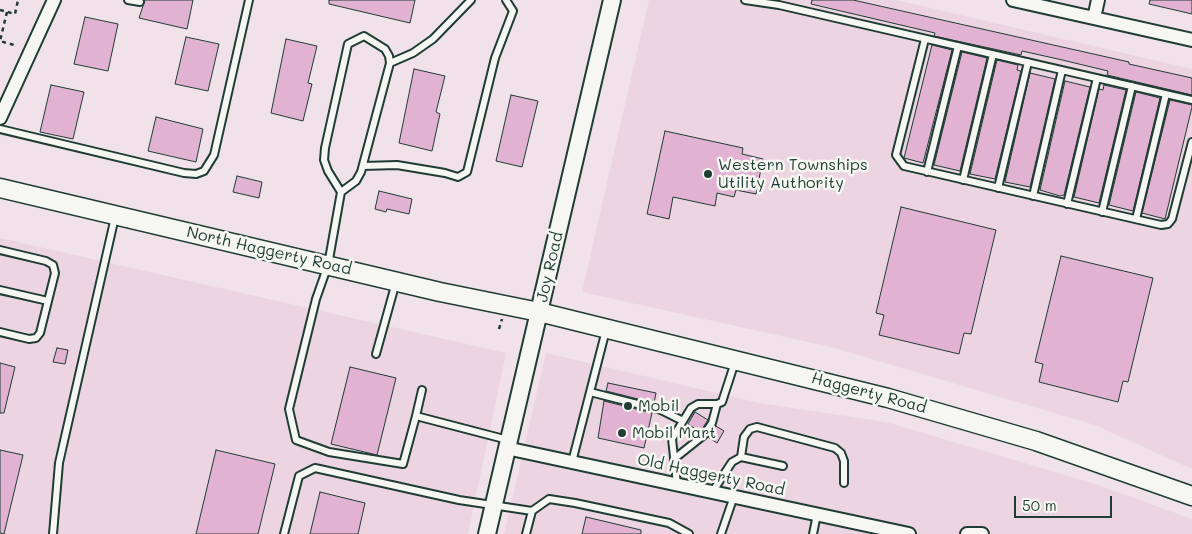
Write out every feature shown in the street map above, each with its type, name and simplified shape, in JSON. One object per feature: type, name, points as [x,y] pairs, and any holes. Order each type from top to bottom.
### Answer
[{"type":"main road","name":"North Haggerty Road","points":[[0,188],[396,281],[539,312]]},
{"type":"main road","name":"Haggerty Road","points":[[539,312],[888,398],[973,421],[1192,496]]},
{"type":"street","points":[[0,118],[54,0]]},
{"type":"street","name":"Joy Road","points":[[487,534],[612,0]]},
{"type":"street","points":[[1013,0],[1192,40]]},
{"type":"street","points":[[1094,18],[1098,0]]},
{"type":"street","name":"Old Haggerty Road","points":[[507,444],[572,462],[909,534]]},
{"type":"street","points":[[967,534],[982,534]]},
{"type":"lane","points":[[128,0],[140,2]]},
{"type":"lane","points":[[0,129],[184,173],[196,174],[204,171],[210,165],[214,155],[249,0]]},
{"type":"lane","points":[[390,63],[413,53],[433,39],[471,0]]},
{"type":"lane","points":[[363,166],[397,165],[458,177],[467,172],[495,58],[513,10],[506,0]]},
{"type":"lane","points":[[745,0],[779,5],[1192,100]]},
{"type":"lane","points":[[341,192],[356,181],[363,166],[390,63],[385,49],[364,36],[348,44],[324,160],[328,172],[341,192],[328,265],[316,299],[289,409],[296,440],[330,452],[403,464],[422,390]]},
{"type":"lane","points":[[925,39],[896,155],[904,166],[1161,225],[1168,224],[1172,219],[1192,142]]},
{"type":"lane","points":[[928,172],[958,46]]},
{"type":"lane","points":[[963,180],[993,54]]},
{"type":"lane","points":[[998,188],[1028,62]]},
{"type":"lane","points":[[1033,196],[1062,70]]},
{"type":"lane","points":[[1067,204],[1097,78]]},
{"type":"lane","points":[[1102,212],[1132,86]]},
{"type":"lane","points":[[1136,219],[1166,94]]},
{"type":"lane","points":[[53,534],[59,463],[116,215]]},
{"type":"lane","points":[[0,250],[46,261],[53,265],[55,272],[40,333],[36,338],[29,339],[0,332]]},
{"type":"lane","points":[[376,354],[396,281]]},
{"type":"lane","points":[[0,290],[48,301]]},
{"type":"lane","points":[[572,462],[606,329]]},
{"type":"lane","points":[[677,484],[672,439],[691,408],[698,404],[717,404],[722,402],[736,360]]},
{"type":"lane","points":[[590,392],[661,410],[683,421]]},
{"type":"lane","points":[[674,459],[704,434],[712,423],[717,404]]},
{"type":"lane","points":[[416,416],[507,444]]},
{"type":"lane","points":[[741,458],[746,432],[757,427],[835,448],[841,453],[844,461],[844,483]]},
{"type":"lane","points":[[713,492],[732,462],[741,458],[783,466]]},
{"type":"lane","points":[[284,534],[299,476],[315,468],[494,506],[532,511]]},
{"type":"lane","points":[[721,534],[734,496]]},
{"type":"lane","points":[[526,534],[532,511],[549,499],[669,523],[689,534]]},
{"type":"lane","points":[[813,534],[817,514]]},
{"type":"path","points":[[0,10],[15,14],[18,0]]},
{"type":"path","points":[[7,12],[0,41],[14,44]]},
{"type":"shaded area","points":[[649,0],[896,0],[1192,69],[1192,469],[1095,425],[831,347],[582,292]]},
{"type":"shaded area","points":[[0,238],[506,353],[468,534],[0,534]]},
{"type":"shaded area","points":[[546,353],[759,403],[886,422],[1095,484],[1192,519],[1192,534],[504,534]]},
{"type":"building","points":[[145,0],[193,0],[187,29],[139,18]]},
{"type":"building","points":[[329,0],[415,0],[410,23],[329,4]]},
{"type":"building","points":[[812,0],[853,0],[1129,62],[1129,64],[1192,78],[1192,95],[1107,75],[1108,71],[1058,59],[1022,51],[1021,55],[934,36],[935,33],[811,4]]},
{"type":"building","points":[[1150,0],[1192,0],[1192,14],[1149,4]]},
{"type":"building","points":[[85,17],[118,24],[108,71],[74,64]]},
{"type":"building","points":[[186,37],[219,44],[208,91],[175,84]]},
{"type":"building","points":[[286,39],[317,46],[308,83],[312,84],[303,121],[271,113]]},
{"type":"building","points":[[932,45],[952,50],[923,163],[904,158]]},
{"type":"building","points":[[962,52],[987,58],[960,171],[934,165]]},
{"type":"building","points":[[997,60],[1018,65],[1017,70],[1021,71],[995,179],[970,174]]},
{"type":"building","points":[[414,69],[445,76],[436,112],[440,114],[432,151],[399,143]]},
{"type":"building","points":[[1030,73],[1055,79],[1030,187],[1005,182]]},
{"type":"building","points":[[1065,81],[1090,87],[1064,195],[1060,196],[1040,190]]},
{"type":"building","points":[[51,85],[84,92],[73,139],[40,132]]},
{"type":"building","points":[[1104,85],[1126,90],[1099,203],[1074,197],[1099,89],[1103,90]]},
{"type":"building","points":[[1136,92],[1160,98],[1133,211],[1109,205]]},
{"type":"building","points":[[511,95],[538,101],[522,167],[496,161]]},
{"type":"building","points":[[1170,100],[1192,105],[1192,107],[1165,219],[1142,213]]},
{"type":"building","points":[[156,117],[203,129],[196,162],[148,151]]},
{"type":"building","name":"Western Townships Utility Authority","points":[[665,131],[743,148],[742,154],[763,159],[756,194],[736,190],[734,197],[717,193],[715,206],[673,197],[669,219],[647,214]]},
{"type":"building","points":[[237,176],[262,182],[259,198],[233,192]]},
{"type":"building","points":[[379,191],[412,199],[409,214],[387,209],[386,212],[375,209]]},
{"type":"building","points":[[901,207],[996,230],[971,334],[964,333],[959,354],[879,335],[884,315],[876,313]]},
{"type":"building","points":[[1061,256],[1153,278],[1128,382],[1123,381],[1118,402],[1039,382],[1043,364],[1035,362]]},
{"type":"building","points":[[57,348],[68,350],[65,364],[53,362]]},
{"type":"building","points":[[0,363],[15,367],[4,413],[0,413]]},
{"type":"building","points":[[350,367],[396,378],[377,455],[331,444]]},
{"type":"building","points":[[608,383],[656,393],[654,403],[606,391]]},
{"type":"building","points":[[604,401],[652,413],[644,448],[598,438]]},
{"type":"building","points":[[695,412],[708,420],[700,432],[688,424]]},
{"type":"building","points":[[716,426],[724,431],[717,443],[708,437]]},
{"type":"building","points":[[0,450],[23,455],[4,534],[0,533]]},
{"type":"building","points":[[216,450],[275,464],[258,534],[196,534]]},
{"type":"building","points":[[320,492],[365,503],[358,534],[310,534]]},
{"type":"building","points":[[586,517],[641,530],[641,534],[582,534]]},
{"type":"place","name":"Western Townships Utility Authority","points":[[708,174]]},
{"type":"place","name":"Mobil","points":[[628,406]]},
{"type":"place","name":"Mobil Mart","points":[[622,433]]}]
